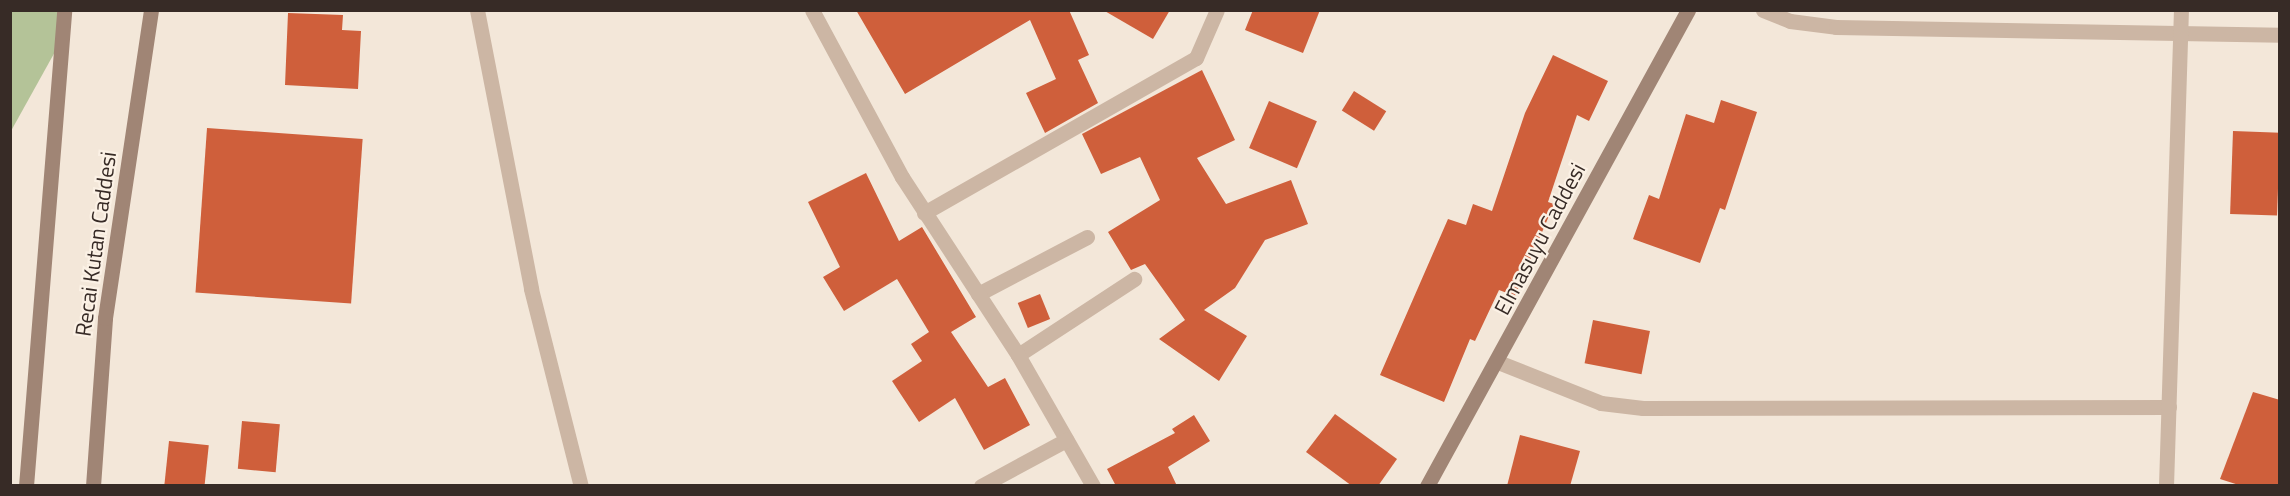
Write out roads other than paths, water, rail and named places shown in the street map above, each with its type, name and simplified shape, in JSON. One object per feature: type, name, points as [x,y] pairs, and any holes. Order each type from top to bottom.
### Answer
[{"type":"main road","name":"Recai Kutan Caddesi","points":[[26,486],[64,10]]},
{"type":"main road","name":"Recai Kutan Caddesi","points":[[93,486],[105,318],[151,10]]},
{"type":"main road","name":"Elmasuyu Caddesi","points":[[1427,486],[1498,362],[1688,10]]},
{"type":"street","points":[[477,10],[531,289],[581,486]]},
{"type":"street","points":[[812,10],[924,213],[1018,356],[1093,486]]},
{"type":"street","points":[[924,213],[1196,58],[1217,10]]},
{"type":"street","points":[[1763,10],[1790,21],[1836,27],[2181,36],[2280,35]]},
{"type":"street","points":[[2166,486],[2181,10]]},
{"type":"street","points":[[978,294],[1087,237]]},
{"type":"street","points":[[1018,356],[1134,279]]},
{"type":"street","points":[[1498,362],[1601,403],[1644,408],[2169,407]]},
{"type":"street","points":[[981,486],[1066,440]]}]
